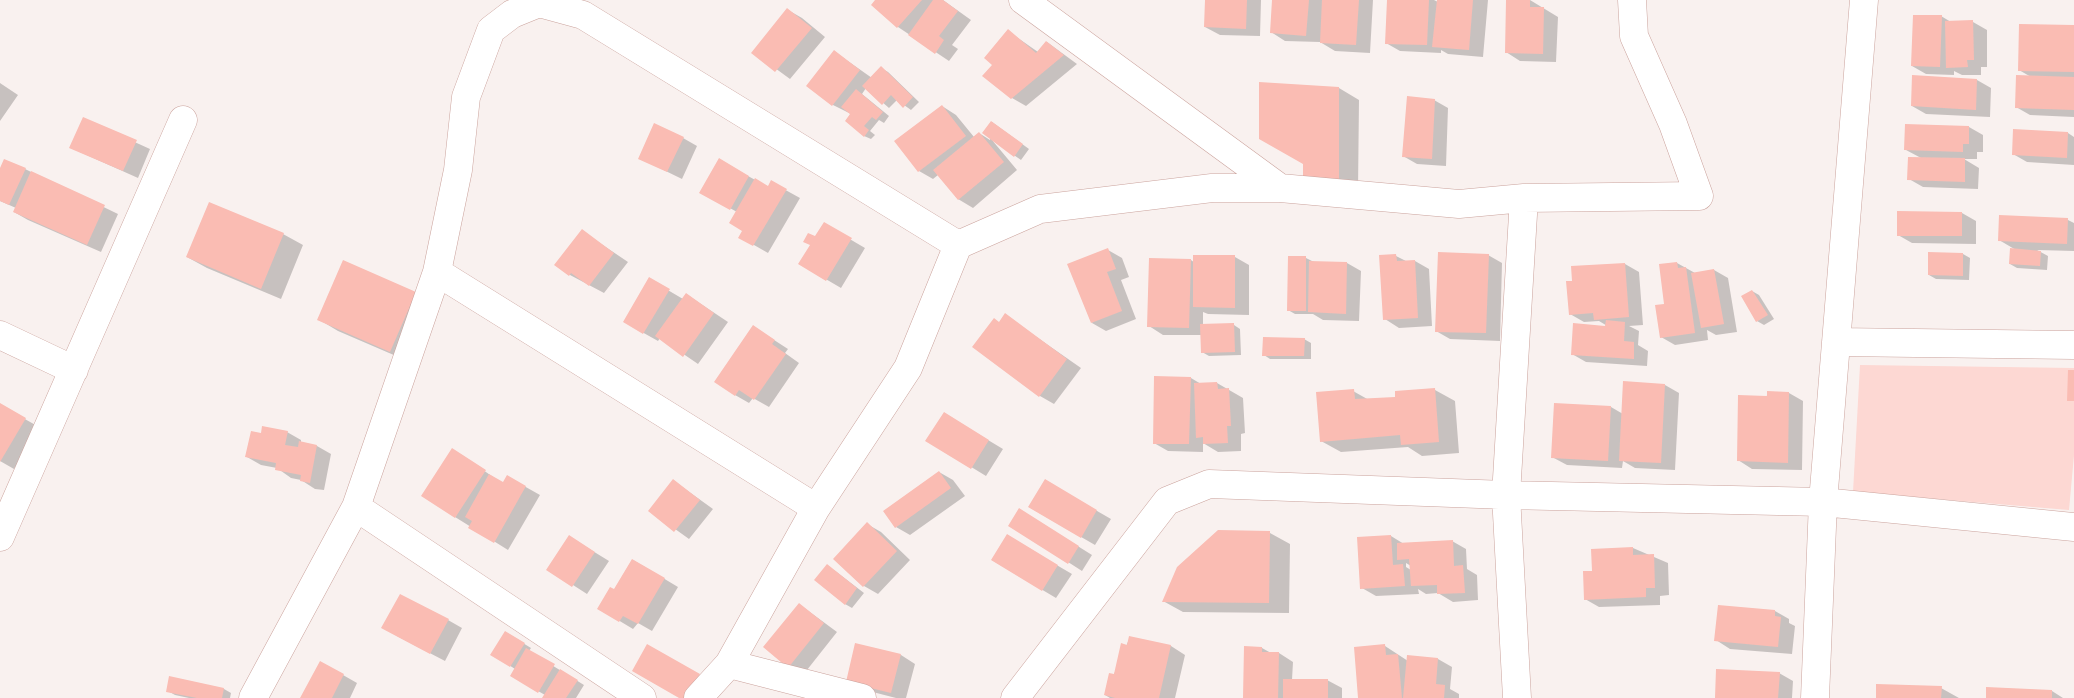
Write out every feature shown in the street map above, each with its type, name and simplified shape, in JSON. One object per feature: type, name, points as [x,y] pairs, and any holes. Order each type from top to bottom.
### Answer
[{"type":"street","points":[[1023,0],[1280,188]]},
{"type":"street","points":[[698,698],[729,664],[816,508],[908,368],[958,245],[1040,209],[1212,188],[1280,188],[1459,204],[1524,198],[1699,196],[1673,124],[1634,36],[1632,0]]},
{"type":"street","points":[[1815,698],[1823,502],[1864,0]]},
{"type":"street","points":[[253,698],[356,506],[437,272],[458,170],[466,97],[491,30],[512,14],[539,3],[583,15],[958,245]]},
{"type":"street","points":[[0,537],[183,120]]},
{"type":"street","points":[[1517,698],[1506,495],[1524,198]]},
{"type":"street","points":[[437,272],[816,508]]},
{"type":"street","points":[[0,335],[74,370]]},
{"type":"street","points":[[1836,342],[2074,345]]},
{"type":"street","points":[[1015,698],[1167,501],[1209,484],[1506,495],[1823,502],[2074,527]]},
{"type":"street","points":[[356,506],[642,698]]},
{"type":"street","points":[[729,664],[862,698]]},
{"type":"shaded area","points":[[1860,365],[2074,368],[2074,455],[2069,510],[1853,492]]},
{"type":"building","points":[[875,0],[922,0],[897,28],[871,5]]},
{"type":"building","points":[[933,0],[943,0],[958,11],[939,36],[944,40],[935,54],[908,35]]},
{"type":"building","points":[[1205,0],[1247,0],[1246,29],[1204,27]]},
{"type":"building","points":[[1272,0],[1309,0],[1306,36],[1270,33]]},
{"type":"building","points":[[1322,0],[1359,0],[1356,45],[1320,43]]},
{"type":"building","points":[[1387,0],[1429,0],[1427,45],[1385,44]]},
{"type":"building","points":[[1437,0],[1473,0],[1469,50],[1432,47]]},
{"type":"building","points":[[1506,0],[1530,0],[1530,7],[1544,7],[1543,54],[1505,53]]},
{"type":"building","points":[[787,8],[812,28],[775,72],[751,53]]},
{"type":"building","points":[[1913,15],[1942,15],[1940,67],[1911,66]]},
{"type":"building","points":[[1973,20],[1974,60],[1967,60],[1968,67],[1946,68],[1945,21]]},
{"type":"building","points":[[2019,24],[2074,25],[2074,72],[2018,71]]},
{"type":"building","points":[[1008,29],[1036,53],[1046,41],[1064,55],[1011,99],[982,76],[992,65],[984,58]]},
{"type":"building","points":[[834,50],[860,70],[832,106],[806,86]]},
{"type":"building","points":[[881,66],[913,97],[903,108],[891,95],[882,105],[862,86]]},
{"type":"building","points":[[1912,75],[1977,79],[1976,110],[1911,106]]},
{"type":"building","points":[[2016,75],[2074,77],[2074,110],[2015,108]]},
{"type":"building","points":[[1259,82],[1339,87],[1339,180],[1303,179],[1303,164],[1259,139]]},
{"type":"building","points":[[856,89],[883,112],[876,120],[872,117],[864,126],[869,130],[864,137],[845,121],[850,114],[841,107]]},
{"type":"building","points":[[1407,96],[1435,99],[1432,159],[1402,157]]},
{"type":"building","points":[[942,105],[966,136],[918,172],[894,141]]},
{"type":"building","points":[[83,117],[137,140],[123,171],[69,148]]},
{"type":"building","points":[[991,121],[1023,144],[1014,157],[982,133]]},
{"type":"building","points":[[654,123],[684,137],[667,172],[638,159]]},
{"type":"building","points":[[1905,124],[1969,126],[1969,144],[1963,144],[1963,152],[1904,150]]},
{"type":"building","points":[[2013,129],[2068,132],[2067,158],[2012,155]]},
{"type":"building","points":[[979,132],[1004,162],[958,200],[933,170]]},
{"type":"building","points":[[1908,157],[1965,158],[1965,182],[1907,180]]},
{"type":"building","points":[[719,158],[749,176],[730,210],[699,193]]},
{"type":"building","points":[[4,159],[26,168],[9,205],[0,201],[0,168]]},
{"type":"building","points":[[31,171],[105,205],[87,245],[13,212]]},
{"type":"building","points":[[755,178],[768,186],[771,180],[787,189],[753,246],[738,238],[742,231],[729,223]]},
{"type":"building","points":[[209,202],[284,233],[261,289],[186,257]]},
{"type":"building","points":[[1897,211],[1962,212],[1962,236],[1897,236]]},
{"type":"building","points":[[1999,215],[2068,218],[2067,244],[1998,241]]},
{"type":"building","points":[[824,222],[852,238],[826,281],[798,264],[810,245],[803,242],[808,233],[815,236]]},
{"type":"building","points":[[582,229],[614,253],[589,286],[571,273],[569,276],[554,265]]},
{"type":"building","points":[[1108,248],[1116,269],[1107,272],[1122,311],[1091,323],[1067,264]]},
{"type":"building","points":[[2010,248],[2041,251],[2040,266],[2009,264]]},
{"type":"building","points":[[1438,252],[1489,254],[1486,333],[1435,332]]},
{"type":"building","points":[[1928,252],[1963,253],[1963,276],[1928,275]]},
{"type":"building","points":[[1396,254],[1397,261],[1415,260],[1418,318],[1383,320],[1379,255]]},
{"type":"building","points":[[1193,255],[1235,255],[1235,308],[1193,307]]},
{"type":"building","points":[[1288,256],[1306,256],[1306,311],[1287,311]]},
{"type":"building","points":[[1149,258],[1191,259],[1189,328],[1147,327]]},
{"type":"building","points":[[343,260],[416,292],[390,352],[317,320]]},
{"type":"building","points":[[1309,261],[1347,262],[1346,314],[1308,312]]},
{"type":"building","points":[[1677,262],[1678,268],[1686,267],[1695,333],[1660,338],[1655,305],[1664,304],[1659,264]]},
{"type":"building","points":[[1625,263],[1629,317],[1594,320],[1593,313],[1569,315],[1566,281],[1572,281],[1571,266]]},
{"type":"building","points":[[1714,269],[1724,324],[1701,328],[1691,273]]},
{"type":"building","points":[[649,277],[670,289],[643,334],[623,322]]},
{"type":"building","points":[[1752,290],[1768,315],[1756,322],[1741,296]]},
{"type":"building","points":[[686,293],[714,313],[683,357],[655,336]]},
{"type":"building","points":[[1005,313],[1067,359],[1039,397],[972,347],[994,318],[999,322]]},
{"type":"building","points":[[1606,320],[1625,322],[1624,341],[1634,342],[1634,359],[1571,355],[1573,323],[1605,326]]},
{"type":"building","points":[[1234,323],[1235,352],[1201,353],[1200,324]]},
{"type":"building","points":[[753,325],[775,340],[772,344],[786,354],[754,400],[739,390],[735,396],[714,382]]},
{"type":"building","points":[[1263,337],[1305,338],[1304,356],[1262,356]]},
{"type":"building","points":[[2068,370],[2074,370],[2074,401],[2067,401]]},
{"type":"building","points":[[1154,376],[1191,377],[1189,444],[1153,444]]},
{"type":"building","points":[[1623,381],[1665,384],[1661,463],[1619,461]]},
{"type":"building","points":[[1217,382],[1218,389],[1229,388],[1231,426],[1227,426],[1228,443],[1203,444],[1203,437],[1196,438],[1194,383]]},
{"type":"building","points":[[1435,388],[1439,442],[1401,445],[1400,435],[1320,442],[1316,392],[1354,389],[1355,399],[1395,397],[1395,391]]},
{"type":"building","points":[[1767,391],[1789,392],[1788,463],[1737,461],[1738,395],[1767,396]]},
{"type":"building","points":[[0,403],[26,418],[0,462]]},
{"type":"building","points":[[1554,403],[1611,406],[1608,461],[1551,458]]},
{"type":"building","points":[[944,412],[989,440],[971,469],[925,441]]},
{"type":"building","points":[[262,426],[288,431],[285,445],[298,447],[299,441],[317,445],[310,483],[300,481],[301,475],[275,470],[276,463],[245,457],[251,431],[261,433]]},
{"type":"building","points":[[452,448],[486,470],[455,518],[421,496]]},
{"type":"building","points":[[939,471],[951,488],[895,528],[883,511]]},
{"type":"building","points":[[489,474],[503,482],[507,475],[526,486],[494,543],[468,528],[472,521],[465,517]]},
{"type":"building","points":[[673,479],[700,500],[674,532],[648,511]]},
{"type":"building","points":[[1045,479],[1097,510],[1081,538],[1028,507]]},
{"type":"building","points":[[1019,508],[1079,546],[1068,564],[1008,526]]},
{"type":"building","points":[[867,522],[897,551],[863,587],[833,559]]},
{"type":"building","points":[[1218,530],[1270,531],[1269,603],[1162,602],[1177,567]]},
{"type":"building","points":[[1007,534],[1058,565],[1042,591],[991,560]]},
{"type":"building","points":[[569,535],[595,552],[572,587],[546,570]]},
{"type":"building","points":[[1391,535],[1393,565],[1403,564],[1405,586],[1360,589],[1357,537]]},
{"type":"building","points":[[1453,540],[1454,566],[1463,565],[1465,593],[1437,594],[1437,585],[1411,586],[1409,559],[1397,560],[1397,543]]},
{"type":"building","points":[[1633,547],[1633,555],[1654,554],[1655,588],[1646,588],[1646,597],[1584,600],[1583,571],[1592,571],[1591,549]]},
{"type":"building","points":[[632,559],[665,578],[638,624],[623,616],[619,622],[597,609],[610,587],[614,589]]},
{"type":"building","points":[[827,564],[857,588],[845,605],[814,580]]},
{"type":"building","points":[[400,594],[449,619],[430,654],[381,628]]},
{"type":"building","points":[[799,603],[824,623],[788,668],[763,647]]},
{"type":"building","points":[[1718,605],[1775,610],[1775,616],[1781,617],[1778,647],[1714,641]]},
{"type":"building","points":[[505,631],[525,643],[510,667],[490,655]]},
{"type":"building","points":[[1129,636],[1171,645],[1159,698],[1115,698],[1104,695],[1109,673],[1114,674],[1121,643],[1127,645]]},
{"type":"building","points":[[855,643],[901,654],[891,693],[846,682]]},
{"type":"building","points":[[647,644],[700,674],[686,698],[679,698],[632,671]]},
{"type":"building","points":[[1385,644],[1386,655],[1398,654],[1402,698],[1358,698],[1354,647]]},
{"type":"building","points":[[1244,646],[1262,647],[1262,652],[1279,652],[1278,698],[1243,698]]},
{"type":"building","points":[[526,648],[555,664],[538,693],[510,676]]},
{"type":"building","points":[[1407,655],[1438,658],[1436,684],[1445,685],[1444,698],[1403,698]]},
{"type":"building","points":[[320,661],[344,674],[332,698],[300,698]]},
{"type":"building","points":[[560,669],[578,680],[566,698],[542,698]]},
{"type":"building","points":[[1716,669],[1780,672],[1778,698],[1715,698]]},
{"type":"building","points":[[169,676],[224,688],[222,698],[197,698],[166,692]]},
{"type":"building","points":[[1283,679],[1328,679],[1328,698],[1283,698]]},
{"type":"building","points":[[1876,684],[1942,686],[1941,698],[1876,698]]},
{"type":"building","points":[[1986,687],[2052,690],[2052,698],[1986,698]]}]
